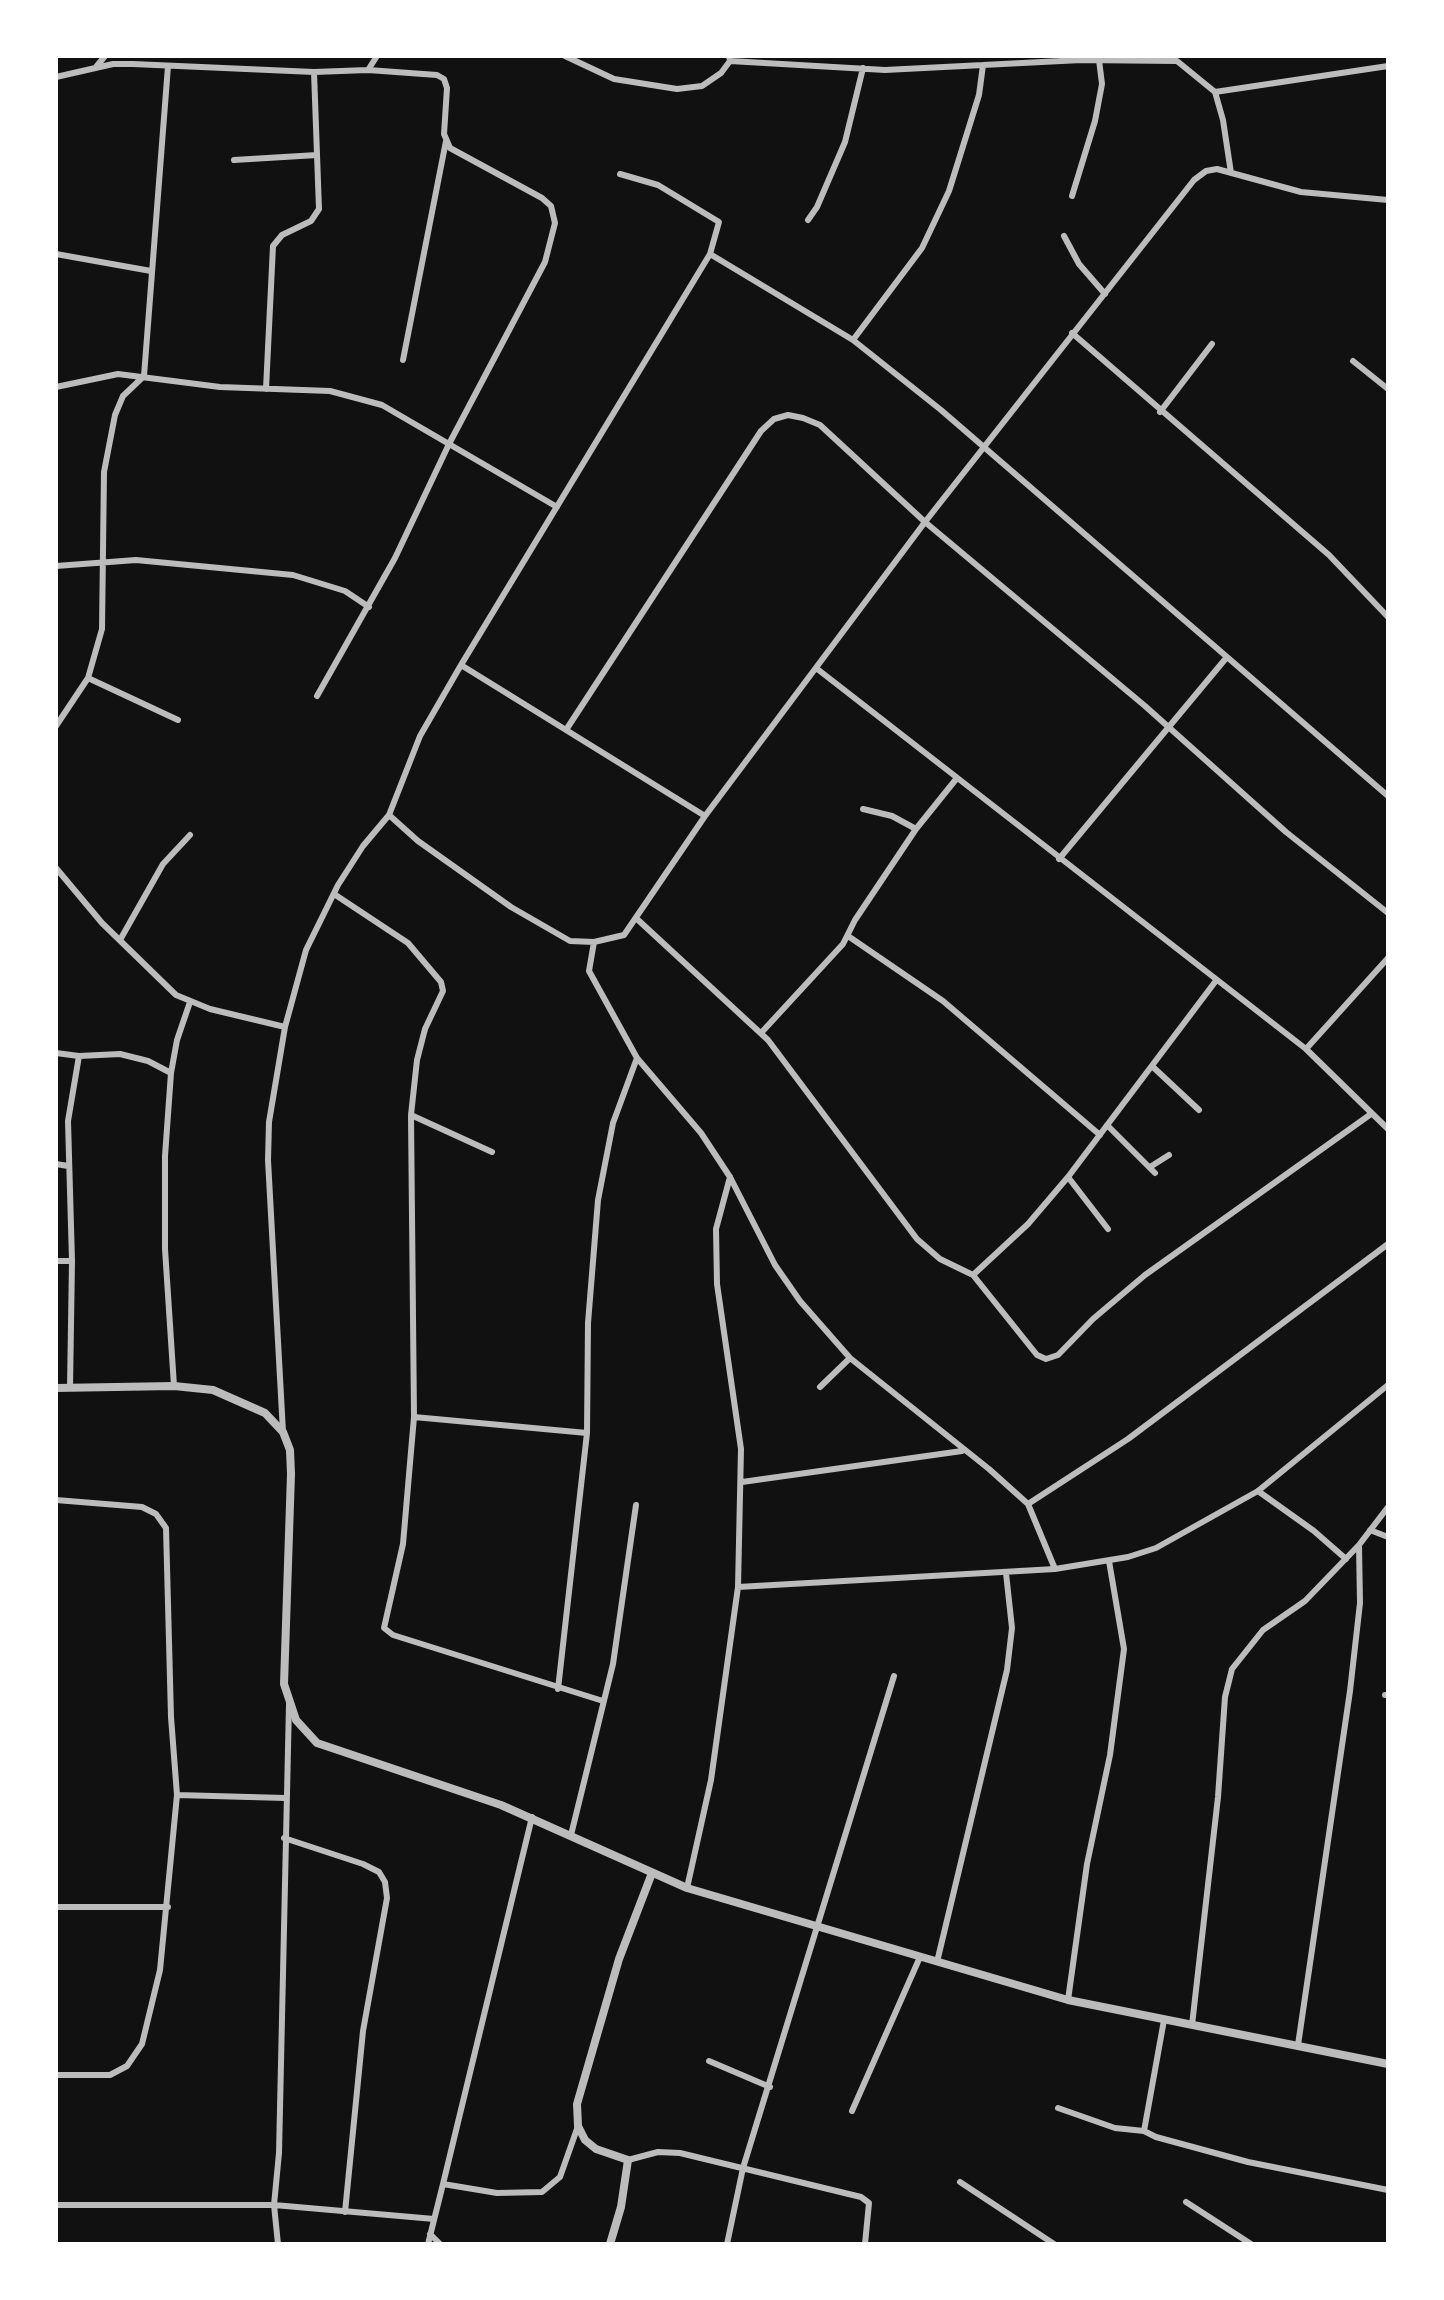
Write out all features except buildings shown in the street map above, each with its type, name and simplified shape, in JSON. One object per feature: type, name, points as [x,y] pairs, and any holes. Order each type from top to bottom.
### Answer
[{"type":"street","points":[[96,67],[105,56]]},
{"type":"street","points":[[368,70],[377,56]]},
{"type":"street","points":[[565,56],[614,79],[677,89],[702,86],[721,73],[730,58],[863,68],[983,65],[1080,58],[1177,61],[1215,92],[1231,173]]},
{"type":"street","points":[[1072,196],[1095,121],[1102,84],[1099,60]]},
{"type":"street","points":[[853,340],[922,248],[949,191],[979,95],[983,65]]},
{"type":"street","points":[[56,726],[88,678],[102,629],[106,562],[103,508],[108,443],[123,396],[144,376],[168,66]]},
{"type":"street","points":[[56,77],[96,67],[168,66],[314,72],[368,70],[437,75],[444,79],[447,88],[446,141],[403,360]]},
{"type":"street","points":[[1215,92],[1388,66]]},
{"type":"street","points":[[808,220],[817,207],[845,142],[863,68]]},
{"type":"street","points":[[266,389],[270,258],[275,240],[316,216],[314,72]]},
{"type":"street","points":[[317,696],[369,607],[449,444],[545,262],[555,223],[551,206],[542,198],[470,162],[446,141]]},
{"type":"street","points":[[234,160],[317,155]]},
{"type":"street","points":[[389,815],[418,841],[511,907],[570,941],[594,942],[624,935],[705,816],[925,522],[1194,180],[1206,171],[1231,173],[1301,192],[1388,200]]},
{"type":"street","points":[[278,2244],[274,2205],[279,2153],[289,1704],[283,1673],[291,1474],[290,1450],[283,1432],[268,1160],[272,1092],[285,1027],[306,950],[334,894],[363,846],[389,815],[420,736],[710,254],[719,222],[658,185],[620,174]]},
{"type":"street","points":[[1064,236],[1079,264],[1105,294]]},
{"type":"street","points":[[56,254],[151,271]]},
{"type":"street","points":[[710,254],[853,340],[941,410],[1388,796]]},
{"type":"street","points":[[1072,333],[1329,555],[1388,617]]},
{"type":"street","points":[[1160,412],[1212,344]]},
{"type":"street","points":[[1353,361],[1388,389]]},
{"type":"street","points":[[56,387],[108,375],[144,376],[191,384],[330,391],[360,396],[408,418],[557,507]]},
{"type":"street","points":[[566,730],[761,431],[774,419],[788,415],[820,425],[925,522],[1169,727],[1286,832],[1388,913]]},
{"type":"street","points":[[56,566],[106,562],[193,563],[293,575],[345,591],[369,607]]},
{"type":"street","points":[[1059,859],[1227,657]]},
{"type":"street","points":[[461,665],[705,816]]},
{"type":"street","points":[[816,668],[1215,982],[1306,1049],[1388,1129]]},
{"type":"street","points":[[88,678],[178,720]]},
{"type":"street","points":[[761,1033],[848,936],[916,829],[957,778]]},
{"type":"street","points":[[863,809],[892,816],[916,829]]},
{"type":"street","points":[[120,940],[163,864],[190,835]]},
{"type":"street","points":[[56,868],[164,985],[190,1002],[285,1027]]},
{"type":"street","points":[[334,894],[408,943],[441,982],[440,1001],[425,1029],[417,1060],[411,1115],[414,1417],[403,1544],[384,1628],[393,1635],[603,1701]]},
{"type":"street","points":[[637,919],[761,1033],[917,1239],[940,1259],[973,1275],[1037,1355],[1046,1359],[1058,1355],[1093,1319],[1145,1275],[1327,1149],[1371,1114]]},
{"type":"street","points":[[848,936],[943,1001],[1100,1135]]},
{"type":"street","points":[[594,942],[589,971],[637,1058],[701,1133],[730,1177],[775,1265],[850,1358],[1028,1504],[1055,1569]]},
{"type":"street","points":[[1306,1049],[1388,958]]},
{"type":"street","points":[[973,1275],[1028,1224],[1068,1177],[1215,982]]},
{"type":"street","points":[[174,1386],[163,1196],[171,1073],[190,1002]]},
{"type":"street","points":[[56,1053],[79,1056],[120,1054],[148,1061],[171,1073]]},
{"type":"street","points":[[70,1388],[72,1261],[68,1166],[71,1087],[79,1056]]},
{"type":"street","points":[[558,1689],[587,1433],[588,1323],[598,1200],[613,1123],[637,1058]]},
{"type":"street","points":[[1153,1067],[1199,1110]]},
{"type":"street","points":[[411,1115],[492,1152]]},
{"type":"street","points":[[1107,1125],[1153,1170],[1169,1155]]},
{"type":"street","points":[[56,1164],[68,1166]]},
{"type":"street","points":[[687,1888],[711,1780],[738,1587],[741,1449],[717,1284],[716,1229],[730,1177]]},
{"type":"street","points":[[1068,1177],[1108,1229]]},
{"type":"street","points":[[1028,1504],[1128,1439],[1388,1244]]},
{"type":"street","points":[[56,1261],[72,1261]]},
{"type":"street","points":[[820,1387],[850,1358]]},
{"type":"street","points":[[738,1587],[1055,1569],[1109,1561],[1156,1548],[1258,1491],[1388,1385]]},
{"type":"street","points":[[56,1388],[204,1388],[231,1396],[265,1413],[283,1432]]},
{"type":"street","points":[[414,1417],[587,1433]]},
{"type":"street","points":[[742,1482],[962,1451]]},
{"type":"street","points":[[1258,1491],[1314,1531],[1346,1559]]},
{"type":"street","points":[[56,1500],[142,1507],[156,1514],[166,1528],[171,1717],[177,1795],[168,1907],[153,2011],[136,2057],[110,2075],[56,2075]]},
{"type":"street","points":[[571,1835],[620,1626],[636,1505]]},
{"type":"street","points":[[1192,2025],[1218,1797],[1225,1697],[1232,1669],[1263,1630],[1305,1601],[1346,1559],[1388,1507]]},
{"type":"street","points":[[1370,1530],[1388,1537]]},
{"type":"street","points":[[1298,2045],[1350,1691],[1360,1603],[1359,1545]]},
{"type":"street","points":[[1068,2000],[1087,1864],[1110,1755],[1124,1649],[1109,1561]]},
{"type":"street","points":[[937,1962],[1007,1670],[1012,1628],[1006,1573]]},
{"type":"street","points":[[727,2244],[743,2168],[894,1676]]},
{"type":"street","points":[[289,1704],[304,1733],[332,1751],[532,1817],[687,1888],[1068,2000],[1388,2064]]},
{"type":"street","points":[[177,1795],[285,1798]]},
{"type":"street","points":[[428,2244],[532,1817]]},
{"type":"street","points":[[284,1838],[363,1864],[379,1872],[385,1882],[387,1898],[363,2031],[345,2212]]},
{"type":"street","points":[[652,1873],[619,1959],[577,2104],[580,2134],[596,2149],[628,2160],[658,2152],[680,2153],[861,2197],[869,2203],[865,2244]]},
{"type":"street","points":[[56,1907],[168,1907]]},
{"type":"street","points":[[852,2111],[920,1957]]},
{"type":"street","points":[[1144,2131],[1164,2020]]},
{"type":"street","points":[[709,2061],[770,2087]]},
{"type":"street","points":[[1058,2108],[1115,2128],[1144,2131],[1248,2162],[1388,2190]]},
{"type":"street","points":[[443,2184],[517,2195],[542,2192],[560,2177],[578,2126]]},
{"type":"street","points":[[610,2244],[621,2207],[628,2160]]},
{"type":"street","points":[[960,2182],[1050,2243]]},
{"type":"street","points":[[1186,2202],[1251,2244]]},
{"type":"street","points":[[56,2205],[274,2205],[434,2219]]},
{"type":"street","points":[[430,2234],[440,2244]]}]
